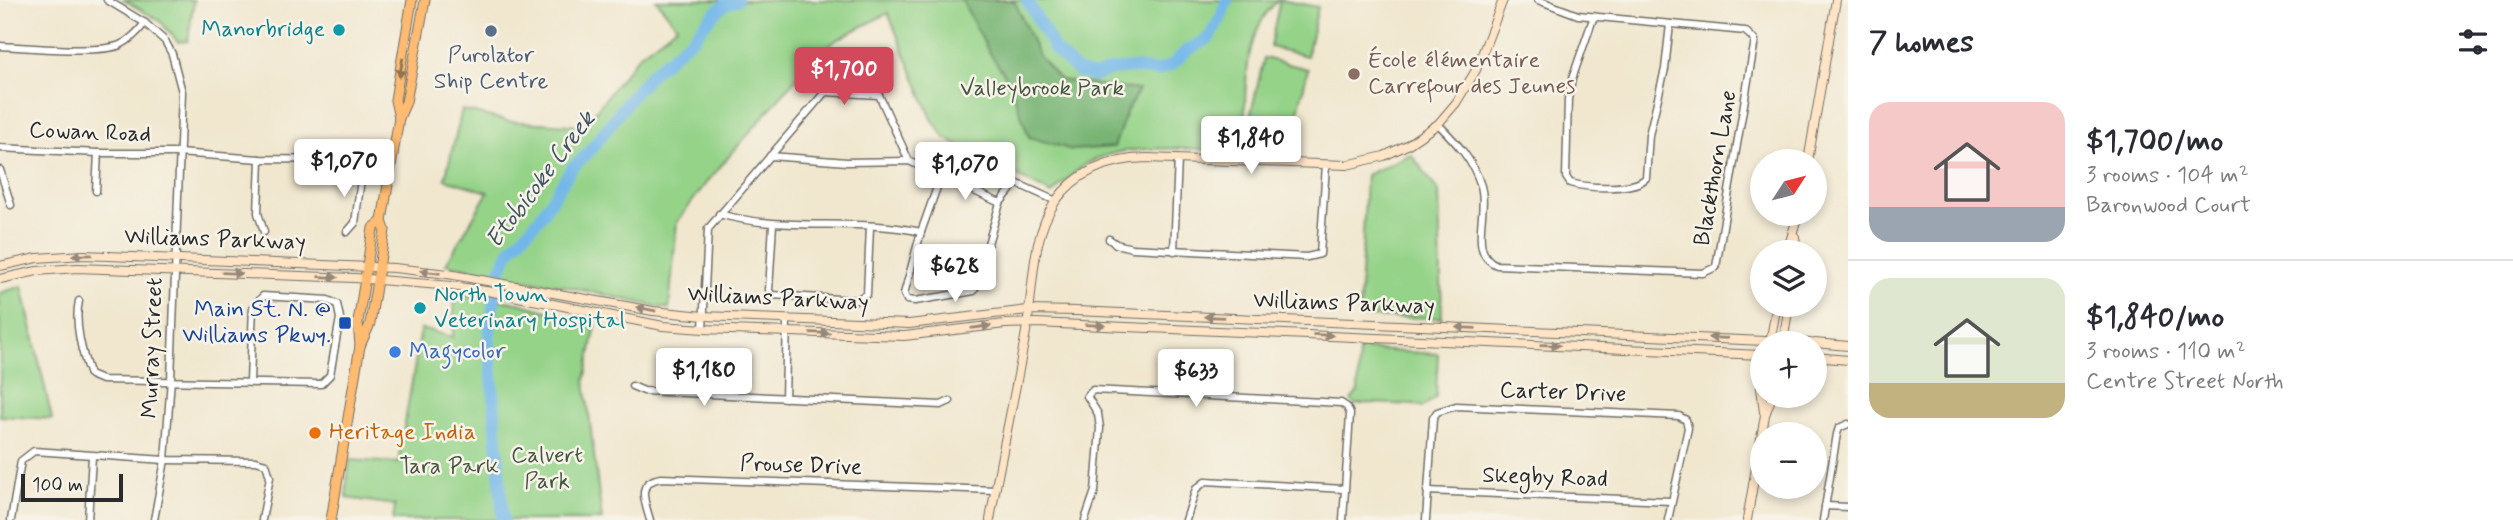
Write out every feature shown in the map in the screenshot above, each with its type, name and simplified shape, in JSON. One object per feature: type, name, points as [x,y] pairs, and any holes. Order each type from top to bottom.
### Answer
[{"type":"main road","points":[[399,118],[395,100],[412,0]]},
{"type":"main road","points":[[360,346],[370,324],[385,230],[382,221],[399,118],[406,102],[425,0]]},
{"type":"main road","points":[[990,520],[1027,323],[1039,239],[1044,222],[1056,201],[1080,178],[1108,162],[1130,158],[1347,165],[1384,156],[1407,145],[1438,124],[1456,103],[1476,71],[1503,0]]},
{"type":"main road","points":[[1810,149],[1836,0]]},
{"type":"main road","points":[[331,520],[360,346],[358,322],[373,228],[382,221]]},
{"type":"main road","points":[[1792,240],[1796,226]]},
{"type":"main road","points":[[1794,234],[1795,240]]},
{"type":"main road","name":"Williams Parkway","points":[[0,266],[66,255],[367,266],[479,279],[653,311],[787,320],[909,324],[1028,310],[1750,341]]},
{"type":"main road","name":"Williams Parkway","points":[[0,279],[61,268],[365,279],[474,289],[663,326],[703,329],[904,336],[1027,323],[1750,354]]},
{"type":"main road","name":"Williams Parkway","points":[[1827,344],[1848,346]]},
{"type":"main road","points":[[1827,358],[1848,360]]},
{"type":"main road","points":[[1764,408],[1765,415]]},
{"type":"main road","points":[[1747,520],[1768,408]]},
{"type":"street","name":"Murray Street","points":[[107,0],[145,23],[164,41],[172,54],[182,92],[171,379],[165,460],[154,520]]},
{"type":"street","name":"Blackthorn Lane","points":[[1438,124],[1459,145],[1476,172],[1484,197],[1481,250],[1490,262],[1497,265],[1703,273],[1713,270],[1720,249],[1755,40],[1745,31],[1578,15],[1538,0]]},
{"type":"street","points":[[1594,16],[1572,79],[1568,99],[1566,177],[1570,183],[1583,186],[1633,186],[1646,178],[1649,135],[1665,69],[1670,24]]},
{"type":"street","points":[[0,46],[104,49],[122,44],[134,36],[145,23]]},
{"type":"street","points":[[703,329],[708,229],[825,92],[879,95],[909,161]]},
{"type":"street","name":"Cowan Road","points":[[0,148],[342,160],[355,164],[362,172],[355,223],[347,232]]},
{"type":"street","points":[[96,191],[98,153]]},
{"type":"street","points":[[770,156],[847,162],[909,161],[1000,203]]},
{"type":"street","points":[[260,159],[258,213],[264,232]]},
{"type":"street","points":[[1174,251],[1178,159]]},
{"type":"street","points":[[1109,239],[1132,248],[1174,251],[1307,257],[1320,254],[1326,165]]},
{"type":"street","points":[[0,170],[11,205]]},
{"type":"street","points":[[941,176],[921,232],[904,294],[907,300],[974,291],[1000,203],[1016,183],[1056,201]]},
{"type":"street","points":[[719,214],[738,220],[773,224],[897,227],[921,232]]},
{"type":"street","points":[[773,224],[769,290],[771,295],[856,300],[867,294],[870,227]]},
{"type":"street","points":[[79,301],[76,312],[86,364],[90,374],[103,380],[171,379],[321,384],[330,375],[340,318],[337,304],[328,300],[263,296],[253,307],[250,381]]},
{"type":"street","points":[[785,398],[787,320]]},
{"type":"street","points":[[632,386],[644,391],[785,398],[941,405],[950,401]]},
{"type":"street","points":[[1085,520],[1095,491],[1100,428],[1098,414],[1087,396],[1093,390],[1341,403],[1347,407],[1350,414],[1343,520]]},
{"type":"street","name":"Carter Drive","points":[[1427,491],[1433,418],[1437,412],[1456,406],[1679,416],[1686,420],[1688,428],[1671,501]]},
{"type":"street","points":[[1823,520],[1837,434],[1839,428],[1848,424]]},
{"type":"street","points":[[11,520],[21,461],[34,451],[92,457],[256,461],[267,464],[270,477],[262,520]]},
{"type":"street","points":[[88,520],[92,457]]},
{"type":"street","name":"Prouse Drive","points":[[650,520],[643,488],[647,483],[661,478],[995,490]]},
{"type":"street","points":[[1186,520],[1196,489],[1206,481],[1344,489]]},
{"type":"street","points":[[1426,520],[1427,491]]},
{"type":"street","name":"Skegby Road","points":[[1427,491],[1671,501]]},
{"type":"street","points":[[1668,520],[1671,501]]},
{"type":"street","points":[[1825,506],[1848,507]]},
{"type":"green space","points":[[124,0],[194,0],[188,41],[178,42],[160,21]]},
{"type":"green space","name":"Valleybrook Park","points":[[656,0],[1279,0],[1266,14],[1251,49],[1245,90],[1244,150],[1150,149],[1114,153],[1086,165],[1052,194],[946,139],[932,119],[888,13],[838,39],[817,54],[707,182],[677,222],[669,309],[446,264],[488,192],[445,179],[462,110],[508,121],[584,126],[639,55],[677,26]]},
{"type":"green space","points":[[962,0],[1015,2],[1038,55],[1060,80],[1139,90],[1127,110],[1114,147],[1072,150],[1029,137],[1009,81],[989,52]]},
{"type":"green space","points":[[1280,0],[1318,7],[1307,56],[1270,47]]},
{"type":"green space","points":[[1264,58],[1308,69],[1292,137],[1248,126]]},
{"type":"green space","points":[[1411,154],[1439,192],[1442,318],[1359,317],[1366,175]]},
{"type":"green space","points":[[22,286],[52,419],[0,416],[0,293]]},
{"type":"green space","points":[[455,293],[518,303],[596,325],[585,381],[602,520],[393,520],[395,505],[347,498],[350,460],[398,463],[421,329],[453,337]]},
{"type":"green space","points":[[1359,349],[1438,354],[1436,397],[1423,407],[1368,403],[1355,405],[1351,400],[1358,392]]},
{"type":"waterway","name":"Etobicoke Creek","points":[[503,520],[489,335],[498,274],[511,249],[539,219],[572,168],[589,152],[651,74],[694,37],[725,4],[737,0]]},
{"type":"waterway","name":"Etobicoke Creek","points":[[1027,0],[1055,50],[1077,71],[1094,76],[1111,70],[1134,68],[1157,71],[1172,65],[1186,51],[1208,39],[1227,0]]},
{"type":"place","name":"Manorbridge","points":[[339,30]]},
{"type":"place","name":"Purolator Ship Centre","points":[[491,31]]},
{"type":"place","name":"École élémentaire Carrefour des Jeunes","points":[[1354,74]]},
{"type":"place","name":"North Town Veterinary Hospital","points":[[420,308]]},
{"type":"place","name":"Main St. N. @ Williams Pkwy.","points":[[345,323]]},
{"type":"place","name":"Magycolor","points":[[395,352]]},
{"type":"place","name":"Heritage India","points":[[315,433]]},
{"type":"park label","name":"Tara Park","points":[[449,467]]},
{"type":"park label","name":"Calvert Park","points":[[547,469]]}]
